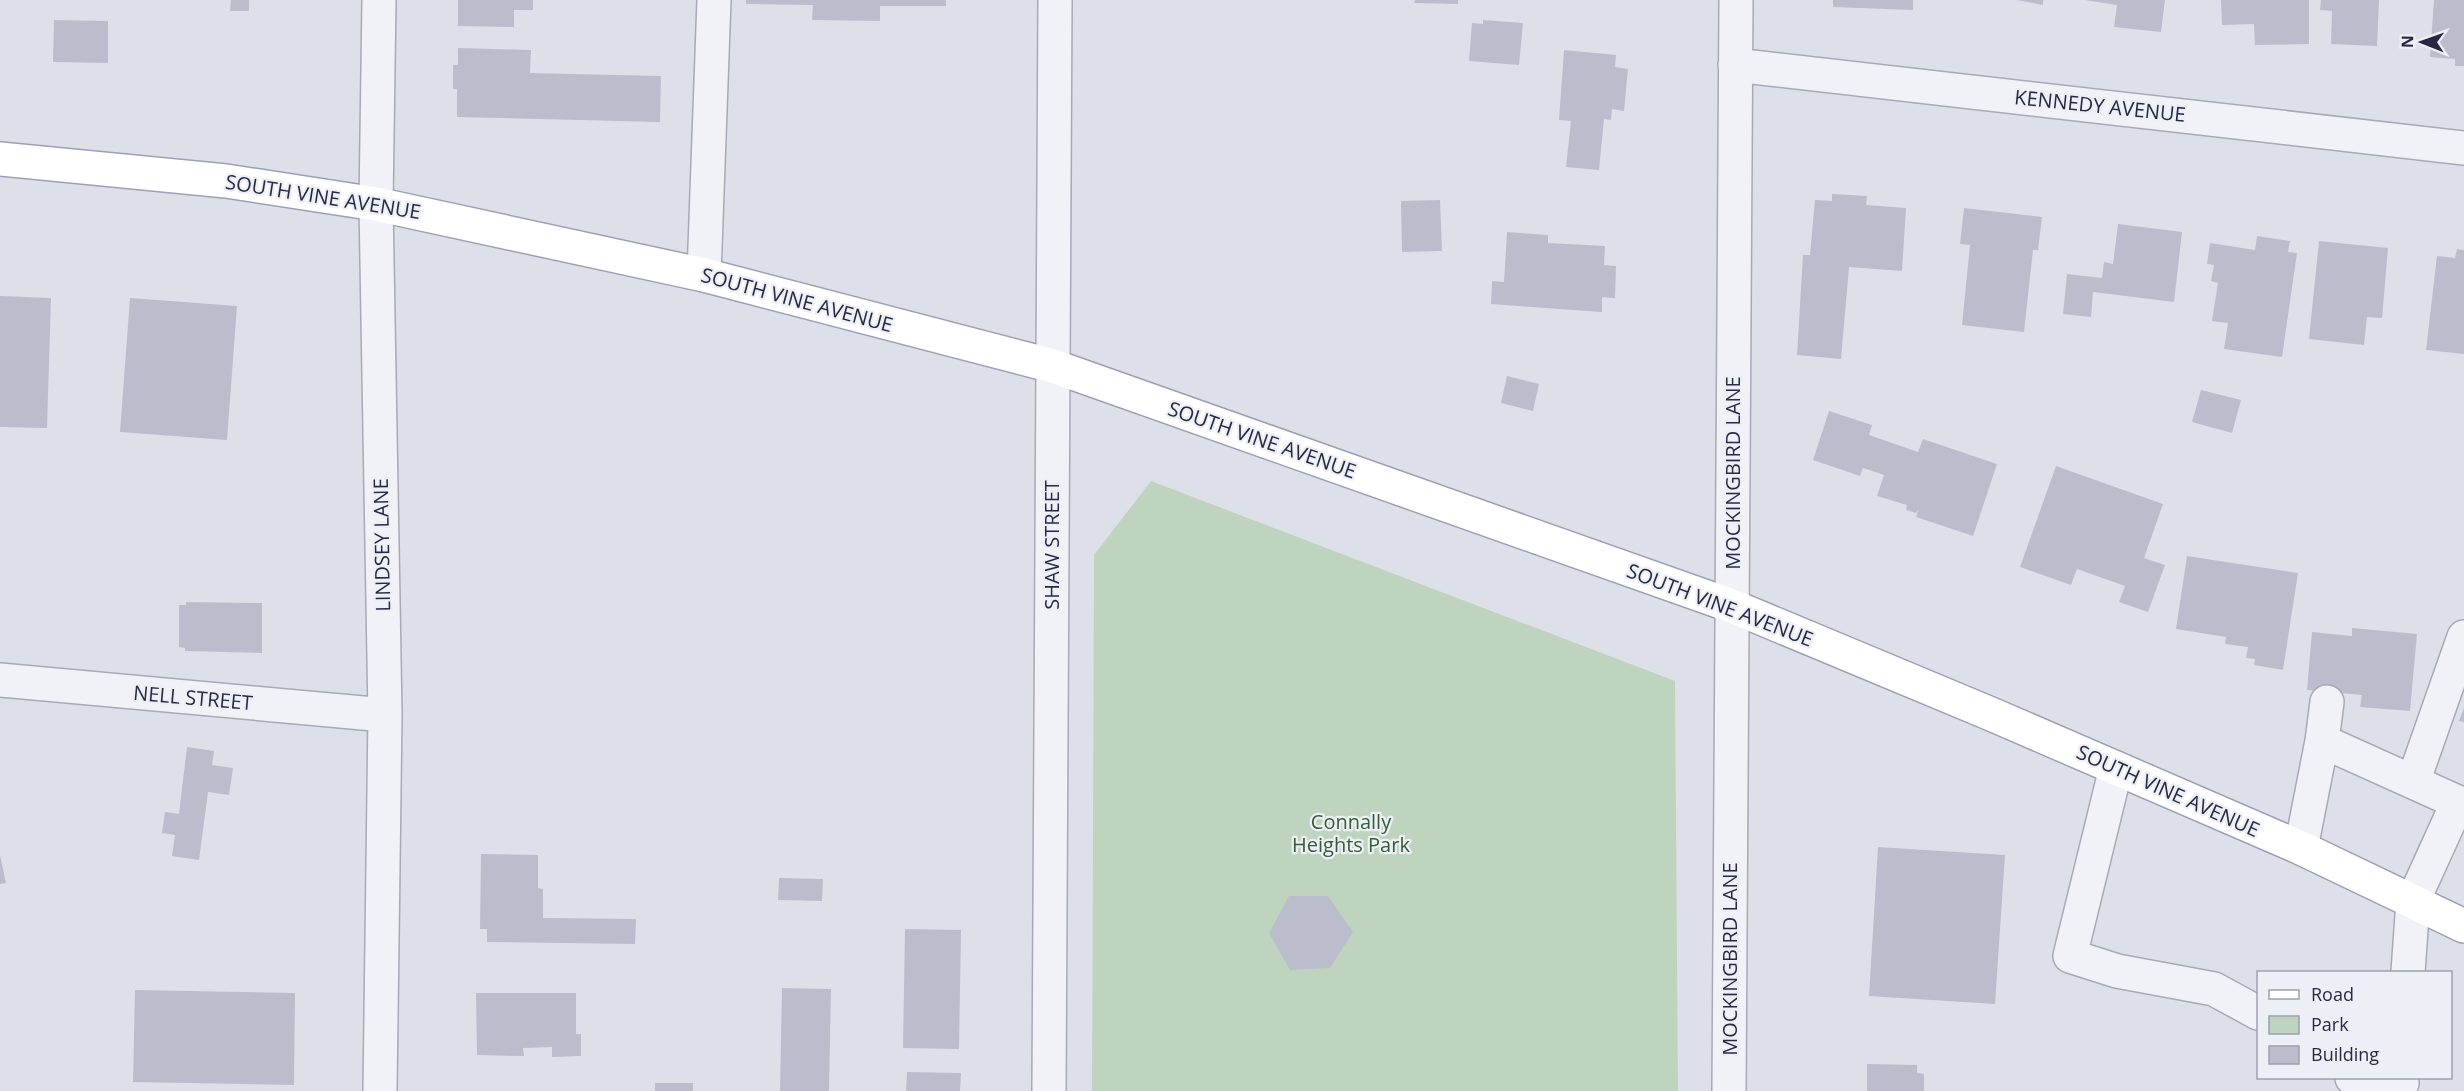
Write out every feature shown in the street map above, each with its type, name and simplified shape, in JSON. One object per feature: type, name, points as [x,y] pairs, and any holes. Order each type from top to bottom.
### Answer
[{"type":"main road","name":"SOUTH VINE AVENUE","points":[[0,159],[226,181],[376,204],[704,275],[1053,366],[1732,606],[2116,768],[2301,849],[2464,926]]},
{"type":"street","name":"LINDSEY LANE","points":[[379,0],[376,204],[385,715],[380,1091]]},
{"type":"street","points":[[704,275],[714,0]]},
{"type":"street","name":"SHAW STREET","points":[[1049,1091],[1055,0]]},
{"type":"street","name":"MOCKINGBIRD LANE","points":[[1729,1091],[1736,0]]},
{"type":"street","name":"KENNEDY AVENUE","points":[[1735,65],[2464,148]]},
{"type":"street","points":[[2413,782],[2464,637]]},
{"type":"street","name":"NELL STREET","points":[[0,680],[385,715]]},
{"type":"street","points":[[2301,849],[2322,741],[2327,702]]},
{"type":"street","points":[[2322,741],[2461,803],[2413,901],[2408,971]]},
{"type":"street","points":[[2116,768],[2070,956],[2117,971],[2214,989],[2257,1012]]},
{"type":"street","points":[[2356,1079],[2361,1082],[2402,1084]]},
{"type":"green space","name":"Connally Heights Park","points":[[1151,481],[1675,681],[1678,1091],[1092,1091],[1094,555]]},
{"type":"building","points":[[231,0],[249,0],[249,11],[230,11]]},
{"type":"building","points":[[458,0],[533,0],[533,10],[514,10],[514,27],[458,26]]},
{"type":"building","points":[[746,0],[946,0],[946,6],[880,6],[880,21],[812,20],[813,5],[746,4]]},
{"type":"building","points":[[1415,0],[1458,0],[1458,4],[1414,3]]},
{"type":"building","points":[[1833,0],[1913,0],[1913,10],[1833,7]]},
{"type":"building","points":[[2017,0],[2043,0],[2043,5]]},
{"type":"building","points":[[2085,0],[2165,0],[2161,32],[2114,27],[2117,5]]},
{"type":"building","points":[[2221,0],[2309,0],[2309,44],[2255,45],[2254,24],[2222,25]]},
{"type":"building","points":[[2321,0],[2379,0],[2377,46],[2331,44],[2332,11],[2320,10]]},
{"type":"building","points":[[2434,0],[2464,0],[2464,66],[2455,66],[2455,59],[2430,57]]},
{"type":"building","points":[[54,20],[108,21],[108,63],[53,62]]},
{"type":"building","points":[[1483,20],[1523,23],[1519,65],[1469,61],[1472,23],[1483,24]]},
{"type":"building","points":[[458,48],[531,50],[530,73],[661,76],[660,122],[457,117],[457,89],[453,89],[453,65],[458,65]]},
{"type":"building","points":[[1564,50],[1616,55],[1615,67],[1628,69],[1624,111],[1612,109],[1611,120],[1604,119],[1599,170],[1566,167],[1571,121],[1559,120]]},
{"type":"building","points":[[1832,194],[1867,196],[1866,205],[1906,208],[1902,271],[1849,267],[1841,359],[1797,355],[1803,255],[1810,255],[1815,200],[1832,201]]},
{"type":"building","points":[[1440,200],[1442,251],[1402,252],[1401,201]]},
{"type":"building","points":[[1964,208],[2042,217],[2038,250],[2033,250],[2024,332],[1962,325],[1970,245],[1960,244]]},
{"type":"building","points":[[2118,224],[2182,232],[2174,302],[2093,292],[2091,317],[2063,314],[2067,274],[2102,278],[2104,262],[2113,264]]},
{"type":"building","points":[[1507,232],[1548,235],[1548,243],[1605,246],[1604,265],[1616,266],[1615,298],[1602,297],[1602,312],[1491,304],[1492,281],[1504,282]]},
{"type":"building","points":[[2257,236],[2290,241],[2288,252],[2297,253],[2282,357],[2224,349],[2228,323],[2212,321],[2218,283],[2211,281],[2214,265],[2207,264],[2210,243],[2255,250]]},
{"type":"building","points":[[2319,241],[2388,248],[2382,318],[2367,317],[2364,345],[2309,339]]},
{"type":"building","points":[[2457,249],[2464,250],[2464,354],[2426,350],[2437,256],[2455,258]]},
{"type":"building","points":[[0,296],[51,298],[47,428],[0,427]]},
{"type":"building","points":[[130,298],[237,306],[227,440],[120,432]]},
{"type":"building","points":[[1507,376],[1539,384],[1533,411],[1501,403]]},
{"type":"building","points":[[2201,390],[2241,400],[2232,433],[2192,422]]},
{"type":"building","points":[[1829,411],[1872,425],[1869,435],[1918,452],[1923,439],[1997,464],[1973,536],[1916,517],[1919,509],[1916,513],[1906,510],[1907,505],[1877,496],[1884,475],[1863,468],[1860,476],[1813,460]]},
{"type":"building","points":[[2056,466],[2163,504],[2144,558],[2165,565],[2148,612],[2119,602],[2125,586],[2077,569],[2071,585],[2020,567]]},
{"type":"building","points":[[2187,556],[2298,573],[2283,670],[2254,665],[2255,659],[2246,658],[2248,647],[2225,644],[2226,637],[2176,629]]},
{"type":"building","points":[[186,602],[262,603],[262,653],[185,651],[185,648],[179,647],[179,605],[186,605]]},
{"type":"building","points":[[2352,628],[2417,634],[2410,711],[2360,707],[2362,695],[2307,690],[2312,632],[2352,636]]},
{"type":"building","points":[[2464,708],[2464,722],[2459,721]]},
{"type":"building","points":[[187,747],[214,751],[212,765],[233,768],[229,795],[208,792],[199,860],[172,856],[175,835],[162,833],[165,812],[179,814]]},
{"type":"building","points":[[1878,847],[2005,855],[1995,1004],[1869,996]]},
{"type":"building","points":[[481,854],[538,855],[538,888],[543,889],[543,918],[636,919],[635,944],[487,942],[487,929],[480,929]]},
{"type":"building","points":[[0,855],[6,883],[0,884]]},
{"type":"building","points":[[779,878],[823,879],[822,901],[778,900]]},
{"type":"building","points":[[1289,896],[1328,896],[1353,932],[1330,968],[1290,970],[1269,933]]},
{"type":"building","points":[[905,929],[961,930],[959,1049],[903,1048]]},
{"type":"building","points":[[782,988],[831,989],[829,1091],[780,1091]]},
{"type":"building","points":[[135,990],[295,993],[294,1085],[133,1082]]},
{"type":"building","points":[[476,993],[576,993],[576,1034],[581,1034],[581,1056],[552,1057],[552,1047],[523,1048],[524,1056],[477,1055]]},
{"type":"building","points":[[1867,1064],[1917,1065],[1917,1073],[1924,1074],[1924,1091],[1867,1091]]},
{"type":"building","points":[[907,1072],[961,1073],[960,1091],[906,1091]]},
{"type":"building","points":[[655,1083],[693,1083],[693,1091],[655,1091]]}]
